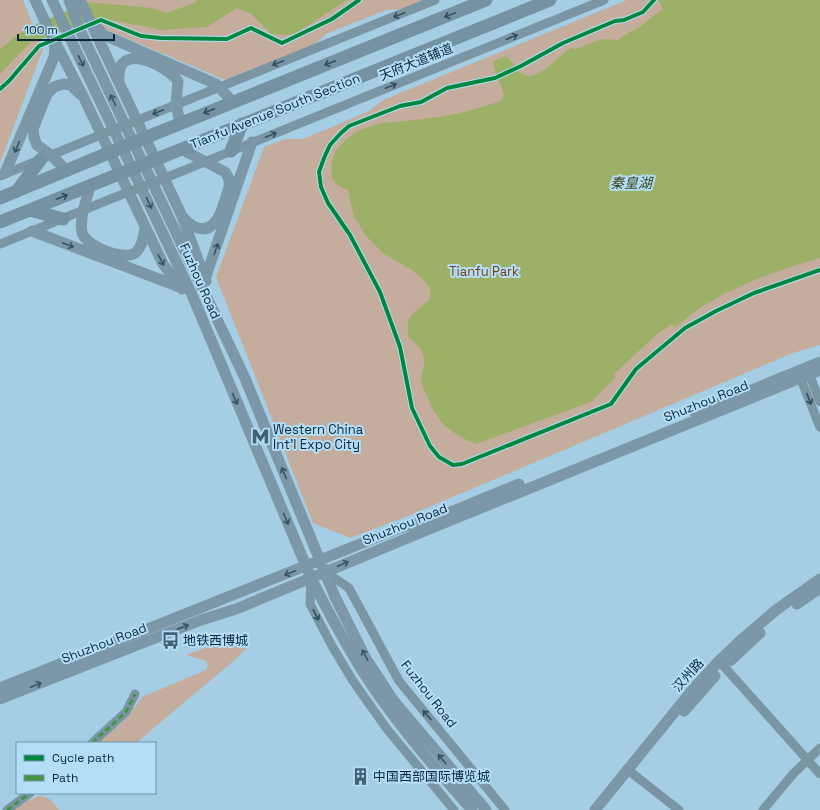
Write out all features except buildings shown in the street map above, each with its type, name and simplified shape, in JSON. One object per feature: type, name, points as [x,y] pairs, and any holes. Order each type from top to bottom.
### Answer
[{"type":"highway","name":"Tianfu Avenue South Section","points":[[0,198],[180,123],[486,0]]},
{"type":"highway","name":"Tianfu Avenue South Section","points":[[0,222],[550,0]]},
{"type":"highway","points":[[231,151],[242,124]]},
{"type":"highway","points":[[16,192],[46,157]]},
{"type":"highway","points":[[30,210],[63,219]]},
{"type":"main road","points":[[35,0],[84,98],[163,264],[182,289],[225,374]]},
{"type":"main road","name":"Fuzhou Road","points":[[52,0],[193,297],[311,578],[350,650],[389,710],[472,810]]},
{"type":"main road","name":"Fuzhou Road","points":[[68,0],[83,37],[244,376],[335,597],[365,657],[393,700],[486,810]]},
{"type":"main road","points":[[80,0],[119,86],[182,216],[205,279],[244,376]]},
{"type":"main road","points":[[86,15],[104,35],[216,84],[233,102]]},
{"type":"main road","points":[[3,174],[54,57],[55,48],[50,32]]},
{"type":"main road","points":[[119,86],[119,71],[123,63],[130,60],[139,59],[148,61],[169,71],[178,81],[176,104],[180,123]]},
{"type":"main road","points":[[66,171],[46,157],[37,145],[33,129],[47,94],[54,87],[62,84],[71,85],[84,98]]},
{"type":"main road","points":[[205,279],[252,142]]},
{"type":"main road","points":[[180,149],[225,172],[230,182],[217,220],[213,225],[207,228],[200,228],[194,226],[182,216]]},
{"type":"main road","points":[[90,186],[81,224],[82,234],[93,246],[128,256],[136,253],[144,239],[145,228]]},
{"type":"main road","points":[[32,231],[182,289]]},
{"type":"main road","name":"Shuzhou Road","points":[[0,699],[201,620],[236,609],[803,373],[820,362]]},
{"type":"main road","name":"Shuzhou Road","points":[[0,688],[400,528],[436,518],[803,373],[820,370]]},
{"type":"main road","name":"汉州路","points":[[605,810],[740,641],[776,610],[820,579]]},
{"type":"main road","name":"汉州路","points":[[595,810],[684,700],[722,664],[792,607],[820,588]]},
{"type":"street","points":[[3,174],[435,0]]},
{"type":"street","name":"天府大道辅道","points":[[0,244],[604,0]]},
{"type":"street","points":[[803,373],[820,402]]},
{"type":"street","points":[[803,373],[820,427]]},
{"type":"street","name":"Fuzhou Road","points":[[325,572],[349,588],[399,681],[506,810]]},
{"type":"street","name":"Fuzhou Road","points":[[311,578],[310,604],[332,646],[353,681],[386,729],[454,810]]},
{"type":"street","points":[[722,664],[820,774]]},
{"type":"street","points":[[93,742],[126,712],[135,694]]},
{"type":"street","points":[[763,810],[793,774],[820,748]]},
{"type":"street","points":[[633,774],[679,810]]},
{"type":"street","points":[[7,810],[29,794]]},
{"type":"green space","points":[[0,0],[23,0],[43,49],[0,163]]},
{"type":"green space","points":[[86,0],[426,0],[404,9],[386,10],[328,33],[312,46],[225,80],[100,27]]},
{"type":"green space","name":"秦皇湖","points":[[627,0],[820,0],[820,345],[793,353],[408,516],[350,538],[313,523],[216,277],[264,147],[285,139],[303,139],[369,111],[383,100]]},
{"type":"green space","points":[[235,642],[249,645],[237,658],[137,742],[99,742],[127,718],[142,697],[206,670],[208,666],[206,661],[186,655],[211,646]]},
{"type":"green space","points":[[39,796],[43,796],[53,802],[59,810],[13,810],[24,802]]},
{"type":"water","points":[[198,0],[347,0],[293,35],[271,34],[251,14],[237,8],[207,27],[159,30],[99,18],[30,43],[0,74],[0,49],[25,29],[87,2],[152,8],[166,13],[192,4]]},
{"type":"water","name":"秦皇湖","points":[[659,0],[820,0],[820,258],[772,273],[740,286],[710,302],[693,313],[675,328],[672,324],[657,334],[614,374],[615,378],[591,402],[476,444],[452,431],[440,420],[431,406],[422,385],[421,379],[424,366],[424,357],[419,347],[409,338],[408,323],[412,315],[430,299],[430,289],[423,279],[410,269],[383,253],[367,237],[354,217],[348,190],[335,183],[333,180],[331,169],[335,152],[347,139],[370,126],[453,114],[501,101],[504,95],[493,61],[507,56],[521,73],[527,76],[534,75],[547,68],[571,48],[576,49],[602,39],[618,40],[637,29],[663,10]]},
{"type":"marked path","points":[[93,742],[126,712],[135,694]]},
{"type":"marked path","points":[[7,810],[29,794]]},
{"type":"cycle path","points":[[0,89],[9,81],[39,46],[101,20],[141,36],[161,38],[227,39],[251,28],[282,43],[332,19],[359,0]]},
{"type":"cycle path","points":[[654,0],[643,12],[624,20],[615,21],[563,43],[521,66],[495,78],[447,88],[421,102],[400,106],[349,126],[330,145],[319,172],[321,187],[328,203],[350,235],[380,292],[400,347],[412,408],[430,446],[439,457],[453,465],[462,464],[611,404],[636,369],[685,328],[754,293],[820,270]]},
{"type":"place","name":"Western China Int'l Expo City","points":[[260,436]]},
{"type":"place","name":"地铁西博城","points":[[170,640]]},
{"type":"place","name":"中国西部国际博览城","points":[[360,776]]},
{"type":"park label","name":"Tianfu Park","points":[[484,271]]}]
